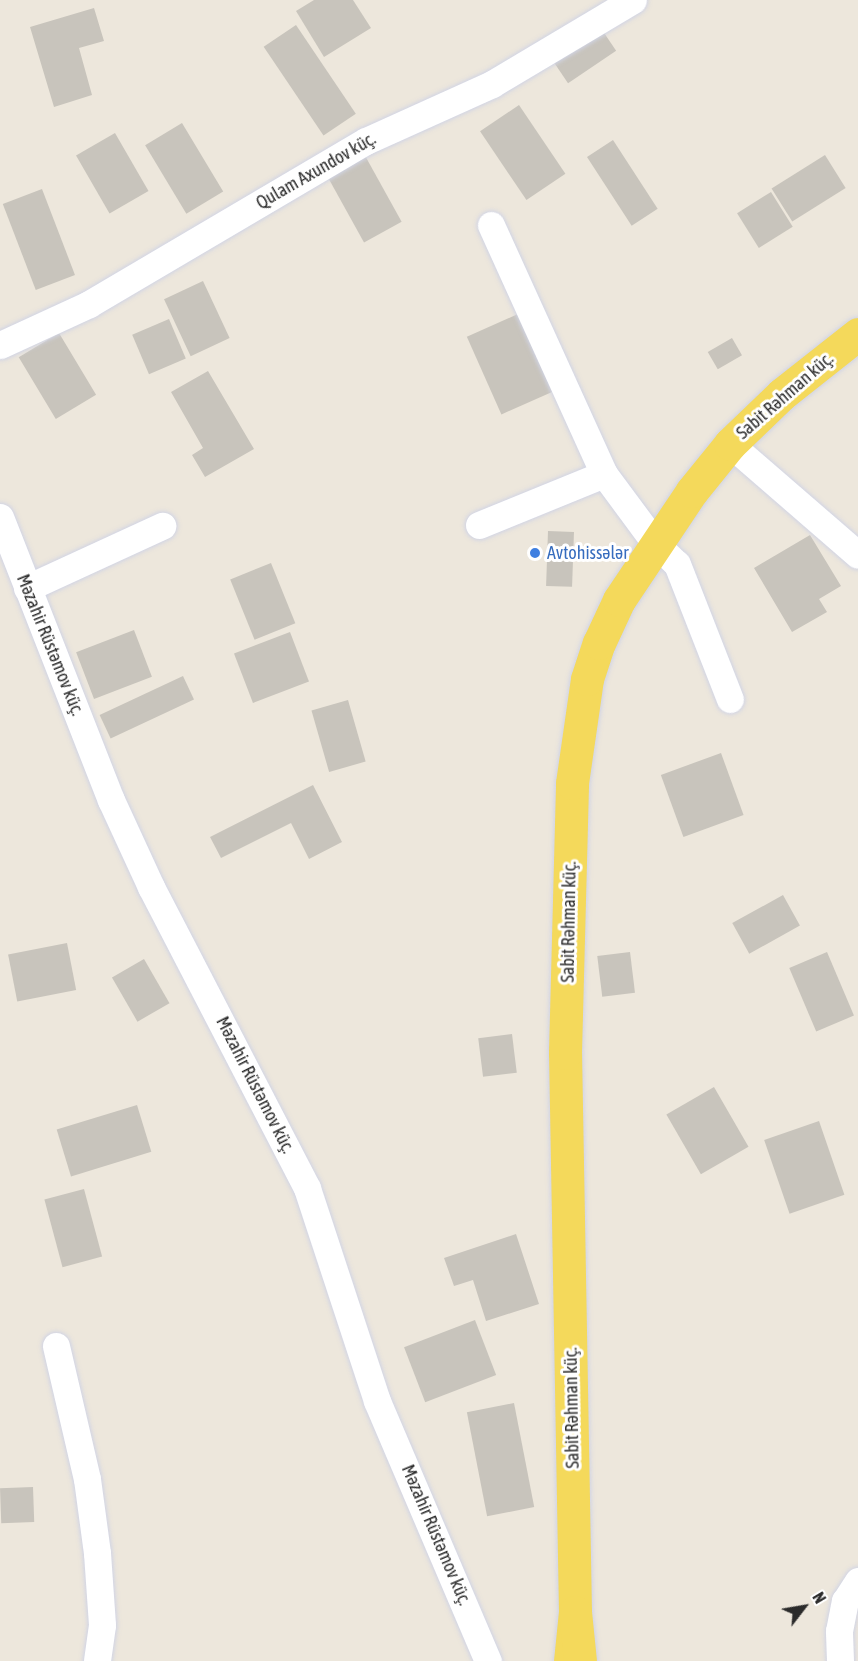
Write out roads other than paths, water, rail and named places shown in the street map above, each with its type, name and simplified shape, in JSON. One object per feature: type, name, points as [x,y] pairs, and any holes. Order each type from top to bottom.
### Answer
[{"type":"main road","name":"Sabit Rəhman küç.","points":[[574,1612],[566,1053],[573,783],[579,722],[598,643],[619,600],[655,543],[730,444],[782,394],[858,334]]},
{"type":"main road","points":[[570,1661],[574,1612]]},
{"type":"main road","points":[[574,1612],[580,1661]]},
{"type":"street","name":"Qulam Axundov küç.","points":[[0,345],[89,304],[366,141],[492,84],[633,0]]},
{"type":"street","points":[[492,225],[604,474],[655,543],[677,564],[730,699]]},
{"type":"street","points":[[730,444],[858,555]]},
{"type":"street","points":[[479,525],[604,474]]},
{"type":"street","name":"Məzahir Rüstəmov küç.","points":[[0,517],[111,800],[151,887],[307,1188],[376,1401],[488,1661]]},
{"type":"street","points":[[27,588],[162,526]]},
{"type":"street","points":[[56,1346],[87,1479],[98,1553],[102,1625],[98,1661]]},
{"type":"street","points":[[840,1661],[839,1631],[845,1600],[858,1581]]},
{"type":"place","name":"Avtohissələr","points":[[535,553]]}]
